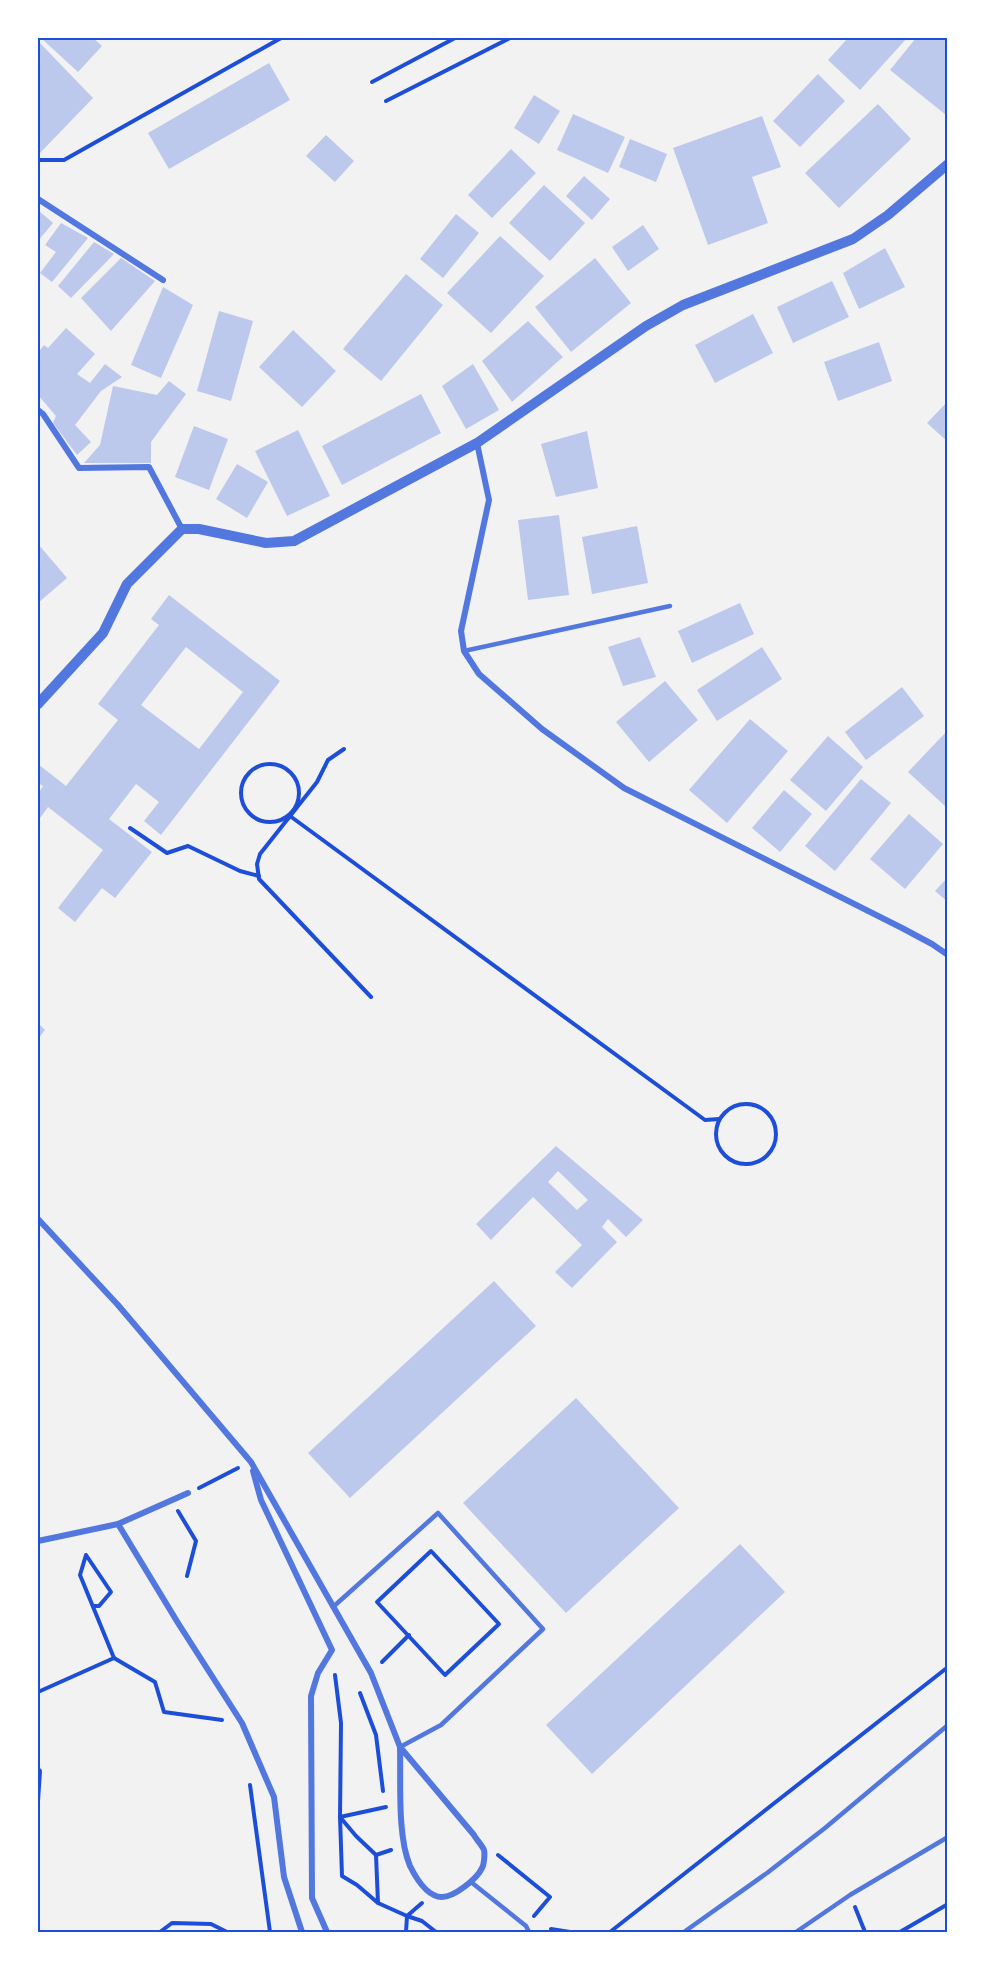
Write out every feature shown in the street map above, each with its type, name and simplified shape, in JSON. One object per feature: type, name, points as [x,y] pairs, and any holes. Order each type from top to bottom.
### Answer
[{"type":"street","points":[[38,704],[103,633],[127,584],[182,529],[199,529],[266,543],[294,541],[477,443],[646,326],[683,305],[853,239],[888,215],[948,164]]},
{"type":"street","points":[[38,199],[163,280]]},
{"type":"street","points":[[38,410],[79,468],[149,467],[182,529]]},
{"type":"street","points":[[477,443],[489,500],[461,631],[464,651],[479,674],[542,729],[624,788],[902,928],[948,955]]},
{"type":"street","points":[[38,1219],[118,1305],[251,1462],[371,1673],[400,1747],[484,1850],[483,1868],[471,1882],[456,1893],[441,1898],[426,1892],[410,1867],[402,1824],[400,1747]]},
{"type":"street","points":[[251,1462],[261,1500],[332,1650],[318,1672],[311,1696],[312,1898],[327,1932]]},
{"type":"street","points":[[38,1541],[118,1524],[188,1493]]},
{"type":"street","points":[[118,1524],[242,1723],[274,1797],[284,1877],[302,1932]]},
{"type":"lane","points":[[464,651],[670,606]]},
{"type":"lane","points":[[333,1607],[438,1513],[543,1629],[441,1725],[400,1747]]},
{"type":"lane","points":[[684,1932],[767,1873],[948,1725]]},
{"type":"lane","points":[[796,1932],[850,1895],[948,1837]]},
{"type":"lane","points":[[471,1882],[526,1926],[529,1932]]},
{"type":"path","points":[[38,160],[64,160],[280,38]]},
{"type":"path","points":[[372,82],[455,38]]},
{"type":"path","points":[[386,101],[510,38]]},
{"type":"path","points":[[344,749],[328,760],[317,782],[260,854],[256,864],[259,879],[370,997]]},
{"type":"path","points":[[276,764],[295,778],[299,787],[299,797],[290,816],[271,823],[255,819],[247,812],[242,803],[241,794],[243,782],[248,773],[256,767],[276,764]]},
{"type":"path","points":[[290,816],[705,1120],[719,1119],[727,1110],[746,1103],[767,1111],[775,1123],[777,1134],[775,1144],[770,1153],[758,1162],[747,1165],[736,1163],[721,1152],[717,1142],[716,1129],[719,1119]]},
{"type":"path","points":[[130,828],[167,853],[188,846],[240,871],[259,876]]},
{"type":"path","points":[[188,1493],[251,1462]]},
{"type":"path","points":[[172,1500],[196,1541],[187,1576]]},
{"type":"path","points":[[431,1551],[499,1624],[446,1675],[409,1635],[377,1602],[431,1551]]},
{"type":"path","points":[[93,1606],[99,1606],[111,1592],[86,1555],[80,1575],[114,1658],[155,1682],[164,1712],[242,1723]]},
{"type":"path","points":[[371,1673],[409,1635]]},
{"type":"path","points":[[332,1650],[341,1724],[342,1876],[357,1885],[378,1903],[422,1921],[436,1932]]},
{"type":"path","points":[[38,1692],[114,1658]]},
{"type":"path","points":[[610,1932],[948,1667]]},
{"type":"path","points":[[340,1816],[386,1807],[376,1736],[357,1684]]},
{"type":"path","points":[[38,1769],[40,1770],[38,1801]]},
{"type":"path","points":[[250,1781],[270,1932]]},
{"type":"path","points":[[340,1816],[356,1836],[376,1855],[378,1903]]},
{"type":"path","points":[[474,1835],[550,1897],[526,1926]]},
{"type":"path","points":[[376,1855],[392,1852],[389,1841]]},
{"type":"path","points":[[850,1895],[865,1932]]},
{"type":"path","points":[[406,1932],[407,1916],[422,1903]]},
{"type":"path","points":[[900,1932],[948,1904]]},
{"type":"path","points":[[160,1932],[172,1923],[211,1924],[227,1932]]},
{"type":"path","points":[[554,1932],[551,1929],[570,1932]]},
{"type":"building","points":[[41,38],[93,38],[102,46],[78,72]]},
{"type":"building","points":[[848,38],[907,38],[860,90],[828,60]]},
{"type":"building","points":[[916,38],[948,38],[948,113],[946,115],[890,70]]},
{"type":"building","points":[[38,41],[93,98],[38,155]]},
{"type":"building","points":[[269,63],[290,100],[169,169],[148,133]]},
{"type":"building","points":[[818,74],[845,101],[800,147],[773,121]]},
{"type":"building","points":[[534,95],[560,111],[539,144],[514,128]]},
{"type":"building","points":[[878,104],[911,139],[839,208],[805,173]]},
{"type":"building","points":[[573,114],[625,137],[608,173],[557,150]]},
{"type":"building","points":[[762,116],[781,167],[752,177],[768,223],[708,245],[673,148]]},
{"type":"building","points":[[326,135],[354,161],[335,182],[306,156]]},
{"type":"building","points":[[630,139],[667,154],[656,182],[619,167]]},
{"type":"building","points":[[511,149],[536,173],[492,218],[468,195]]},
{"type":"building","points":[[584,176],[610,199],[592,220],[566,196]]},
{"type":"building","points":[[544,185],[585,223],[550,261],[509,223]]},
{"type":"building","points":[[38,210],[53,223],[38,241]]},
{"type":"building","points":[[456,214],[479,233],[443,278],[420,259]]},
{"type":"building","points":[[61,223],[88,238],[52,282],[40,273],[56,252],[45,245]]},
{"type":"building","points":[[643,225],[659,249],[628,271],[612,247]]},
{"type":"building","points":[[500,236],[544,276],[491,333],[447,293]]},
{"type":"building","points":[[94,242],[114,254],[71,298],[58,286]]},
{"type":"building","points":[[885,248],[905,287],[859,309],[843,273]]},
{"type":"building","points":[[121,258],[155,281],[111,331],[81,298]]},
{"type":"building","points":[[595,258],[631,303],[571,352],[535,307]]},
{"type":"building","points":[[406,274],[443,305],[381,381],[343,349]]},
{"type":"building","points":[[832,281],[849,317],[793,343],[777,307]]},
{"type":"building","points":[[163,287],[193,305],[161,378],[131,365]]},
{"type":"building","points":[[219,311],[253,321],[231,401],[197,391]]},
{"type":"building","points":[[753,314],[773,353],[715,383],[695,345]]},
{"type":"building","points":[[528,321],[563,357],[512,402],[482,361]]},
{"type":"building","points":[[66,328],[95,354],[77,374],[90,383],[105,364],[122,377],[101,391],[75,425],[91,442],[77,455],[53,423],[56,416],[38,395],[38,353],[44,345],[48,348]]},
{"type":"building","points":[[293,330],[336,371],[302,407],[259,367]]},
{"type":"building","points":[[879,342],[892,381],[838,401],[824,362]]},
{"type":"building","points":[[473,364],[499,410],[466,429],[442,386]]},
{"type":"building","points":[[169,381],[186,394],[151,442],[151,463],[84,463],[100,445],[113,386],[157,395]]},
{"type":"building","points":[[421,394],[441,433],[342,485],[322,446]]},
{"type":"building","points":[[948,401],[948,442],[927,423]]},
{"type":"building","points":[[194,426],[228,439],[209,490],[175,477]]},
{"type":"building","points":[[298,430],[330,496],[287,516],[255,451]]},
{"type":"building","points":[[587,431],[598,488],[556,497],[541,444]]},
{"type":"building","points":[[237,464],[268,482],[247,518],[216,499]]},
{"type":"building","points":[[559,515],[569,595],[528,600],[518,520]]},
{"type":"building","points":[[637,526],[648,583],[592,594],[582,537]]},
{"type":"building","points":[[38,544],[67,578],[38,603]]},
{"type":"building","points":[[169,595],[280,681],[161,835],[144,821],[159,802],[136,784],[109,819],[152,852],[115,898],[102,888],[75,922],[58,908],[103,850],[48,807],[38,821],[38,794],[43,786],[38,783],[38,764],[66,786],[118,720],[98,704],[159,625],[151,619]],"holes":[[[186,647],[243,692],[199,749],[141,705]]]},
{"type":"building","points":[[740,603],[754,634],[692,663],[678,631]]},
{"type":"building","points":[[640,637],[656,677],[623,686],[608,647]]},
{"type":"building","points":[[762,647],[782,679],[717,721],[697,690]]},
{"type":"building","points":[[665,681],[698,720],[649,762],[616,722]]},
{"type":"building","points":[[902,687],[924,716],[866,760],[845,732]]},
{"type":"building","points":[[750,719],[788,751],[727,823],[689,790]]},
{"type":"building","points":[[948,730],[948,803],[945,806],[908,772]]},
{"type":"building","points":[[828,736],[863,767],[826,811],[790,780]]},
{"type":"building","points":[[861,779],[891,803],[835,871],[805,846]]},
{"type":"building","points":[[784,790],[812,814],[780,852],[752,828]]},
{"type":"building","points":[[909,814],[943,844],[905,889],[870,859]]},
{"type":"building","points":[[948,877],[948,902],[935,891]]},
{"type":"building","points":[[38,1023],[45,1030],[38,1039]]},
{"type":"building","points":[[556,1146],[643,1220],[626,1237],[608,1219],[602,1227],[617,1242],[572,1288],[555,1272],[582,1245],[533,1197],[491,1240],[476,1224]],"holes":[[[558,1171],[588,1200],[577,1210],[548,1182]]]},
{"type":"building","points":[[494,1281],[536,1326],[350,1498],[308,1453]]},
{"type":"building","points":[[576,1398],[679,1508],[566,1613],[463,1503]]},
{"type":"building","points":[[740,1544],[785,1592],[592,1774],[546,1725]]}]
